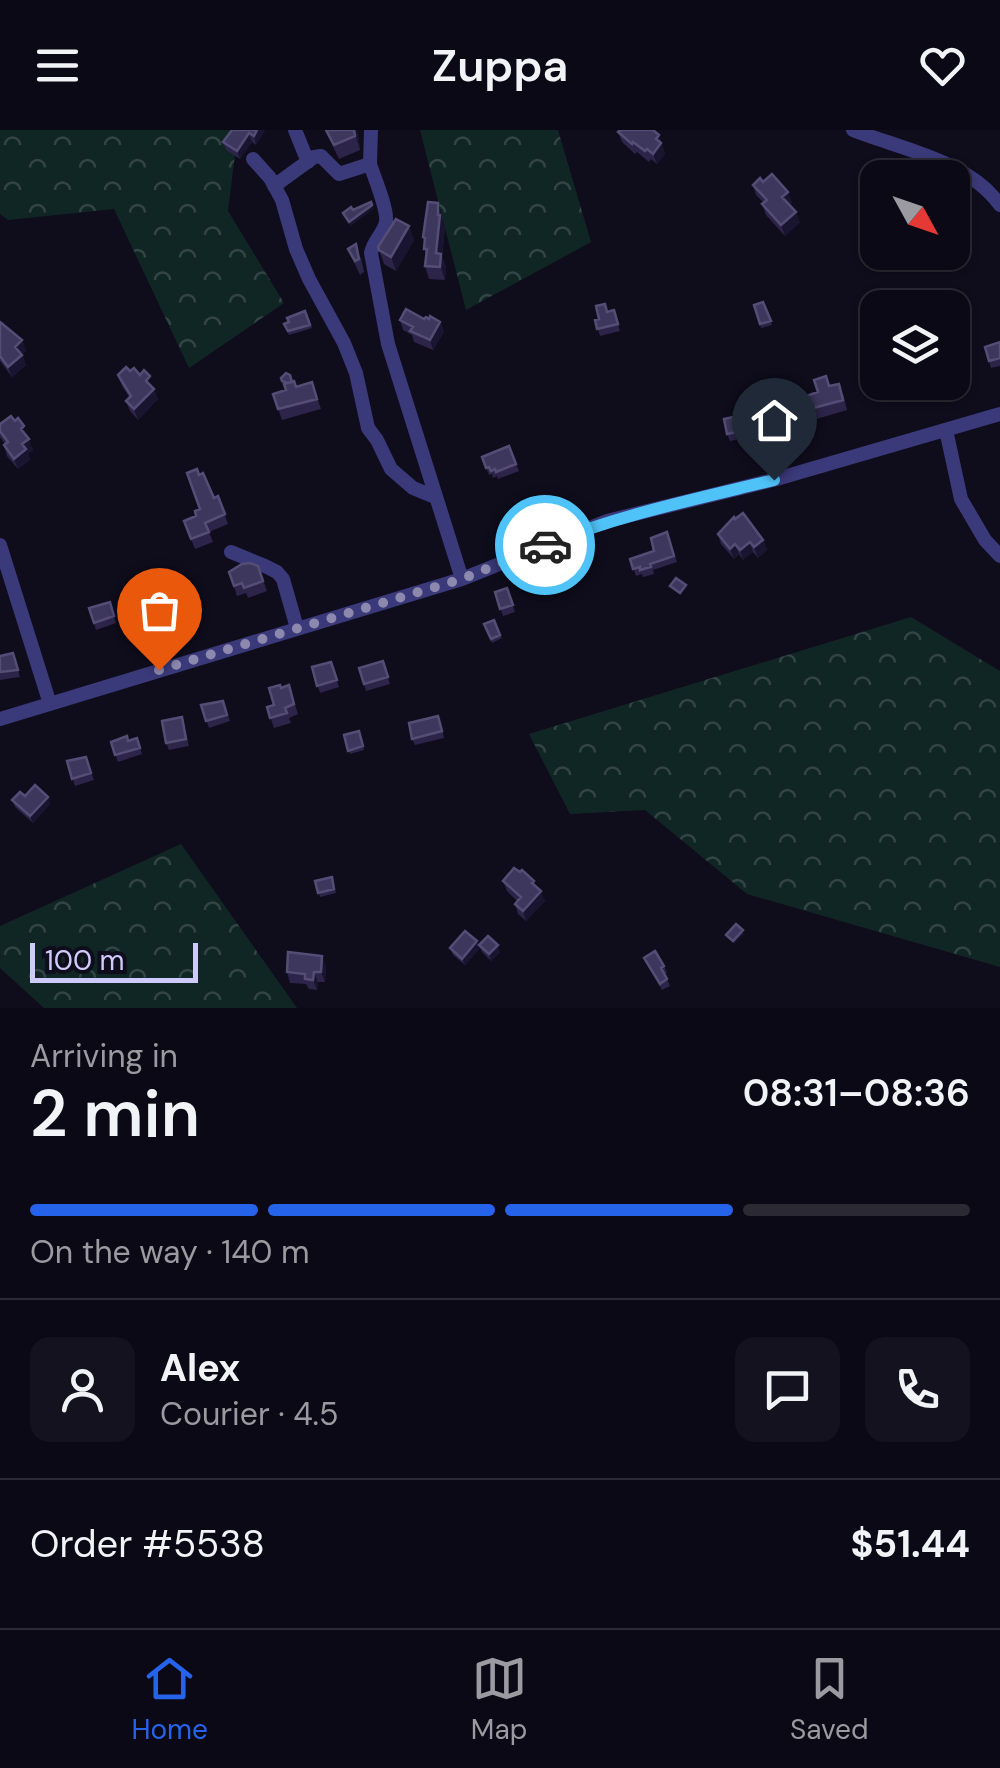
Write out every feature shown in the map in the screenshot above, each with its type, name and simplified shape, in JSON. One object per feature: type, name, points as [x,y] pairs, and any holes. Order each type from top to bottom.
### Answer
[{"type":"street","points":[[296,130],[308,162]]},
{"type":"street","points":[[372,130],[370,164],[386,225],[371,252],[388,344],[462,579]]},
{"type":"street","points":[[853,130],[968,175],[1000,204]]},
{"type":"street","points":[[274,186],[314,157],[321,156],[339,174],[370,164]]},
{"type":"street","points":[[253,159],[282,200],[296,249],[344,343],[356,373],[368,428],[390,470],[414,488],[435,497]]},
{"type":"street","points":[[0,719],[462,579],[607,522],[774,480],[1000,414]]},
{"type":"street","points":[[946,430],[961,499],[1000,556]]},
{"type":"street","points":[[0,545],[50,704]]},
{"type":"street","points":[[231,552],[277,572],[297,628]]},
{"type":"green space","points":[[0,130],[238,130],[228,211],[284,303],[189,368],[114,209],[8,220],[0,214]]},
{"type":"green space","points":[[420,130],[558,130],[591,242],[466,310]]},
{"type":"green space","points":[[911,617],[1000,671],[1000,967],[747,894],[645,810],[570,814],[529,734]]},
{"type":"green space","points":[[181,844],[297,1008],[44,1008],[0,968],[0,926]]},
{"type":"building","points":[[232,130],[257,130],[254,136],[249,133],[237,151],[223,142]]},
{"type":"building","points":[[326,130],[354,130],[355,136],[334,145]]},
{"type":"building","points":[[620,130],[653,130],[661,143],[653,154],[632,144]]},
{"type":"building","points":[[772,174],[788,192],[782,197],[796,212],[781,225],[762,204],[767,200],[753,185]]},
{"type":"building","points":[[371,202],[349,222],[343,213],[351,207],[353,210]]},
{"type":"building","points":[[428,202],[438,203],[436,253],[441,254],[440,267],[425,266],[427,249],[423,237]]},
{"type":"building","points":[[396,219],[409,226],[391,257],[378,247]]},
{"type":"building","points":[[356,244],[359,259],[355,261],[348,249]]},
{"type":"building","points":[[763,302],[771,321],[760,324],[754,305]]},
{"type":"building","points":[[605,304],[607,312],[614,310],[618,324],[597,329],[596,306]]},
{"type":"building","points":[[406,309],[440,322],[430,340],[410,331],[413,327],[400,320]]},
{"type":"building","points":[[305,311],[310,325],[288,331],[284,324],[289,322],[287,318]]},
{"type":"building","points":[[0,322],[22,340],[15,347],[22,355],[8,367],[0,356]]},
{"type":"building","points":[[1000,342],[1000,358],[989,361],[985,347]]},
{"type":"building","points":[[126,367],[130,371],[134,368],[140,375],[144,370],[150,376],[146,381],[154,389],[134,409],[126,401],[131,396],[118,375]]},
{"type":"building","points":[[286,373],[290,375],[292,382],[282,381]]},
{"type":"building","points":[[826,376],[829,386],[839,384],[843,400],[810,409],[806,396],[818,392],[814,380]]},
{"type":"building","points":[[294,381],[296,387],[312,382],[317,399],[278,409],[273,394],[286,390],[284,384]]},
{"type":"building","points":[[757,412],[760,427],[727,434],[724,419]]},
{"type":"building","points":[[11,416],[15,421],[18,418],[29,439],[22,444],[26,449],[14,459],[0,431],[0,424]]},
{"type":"building","points":[[509,446],[516,464],[496,472],[486,468],[482,457]]},
{"type":"building","points":[[197,469],[199,475],[203,473],[214,498],[218,496],[225,514],[205,523],[209,532],[191,539],[184,521],[196,516],[195,511],[200,509],[187,473]]},
{"type":"building","points":[[743,513],[763,540],[754,547],[750,542],[740,550],[735,544],[730,549],[718,534]]},
{"type":"building","points":[[667,532],[674,556],[650,564],[651,567],[633,569],[630,559],[654,551],[651,538]]},
{"type":"building","points":[[250,563],[258,566],[263,581],[244,588],[242,583],[234,586],[229,572]]},
{"type":"building","points":[[163,578],[168,593],[136,603],[131,589]]},
{"type":"building","points":[[676,578],[686,585],[680,593],[670,586]]},
{"type":"building","points":[[507,588],[513,605],[500,609],[495,592]]},
{"type":"building","points":[[110,602],[114,616],[94,623],[89,608]]},
{"type":"building","points":[[494,620],[500,635],[491,639],[484,624]]},
{"type":"building","points":[[13,653],[18,670],[0,672],[0,656]]},
{"type":"building","points":[[383,661],[388,677],[364,684],[359,668]]},
{"type":"building","points":[[331,662],[337,680],[317,686],[312,667]]},
{"type":"building","points":[[289,685],[294,704],[285,708],[287,713],[270,718],[267,707],[274,705],[269,688]]},
{"type":"building","points":[[223,701],[227,715],[206,721],[201,705]]},
{"type":"building","points":[[438,716],[442,731],[412,739],[409,723]]},
{"type":"building","points":[[182,717],[186,739],[166,743],[162,721]]},
{"type":"building","points":[[359,731],[363,746],[348,751],[344,735]]},
{"type":"building","points":[[127,736],[128,741],[137,738],[140,748],[115,755],[111,742]]},
{"type":"building","points":[[86,757],[91,773],[72,779],[67,761]]},
{"type":"building","points":[[35,785],[48,797],[30,816],[12,800],[20,792],[25,796]]},
{"type":"building","points":[[514,868],[522,870],[541,891],[523,911],[515,904],[521,897],[503,881]]},
{"type":"building","points":[[332,877],[334,889],[318,893],[315,881]]},
{"type":"building","points":[[736,924],[743,930],[733,941],[726,935]]},
{"type":"building","points":[[465,931],[477,941],[462,959],[450,948]]},
{"type":"building","points":[[488,936],[498,945],[489,954],[479,945]]},
{"type":"building","points":[[655,951],[667,979],[660,984],[644,958]]},
{"type":"building","points":[[288,952],[322,956],[321,972],[314,972],[313,980],[305,979],[305,974],[287,972]]},
{"type":"way so far","points":[[159,670],[462,579],[545,545]]},
{"type":"route","points":[[545,545],[653,508],[774,480]]}]
